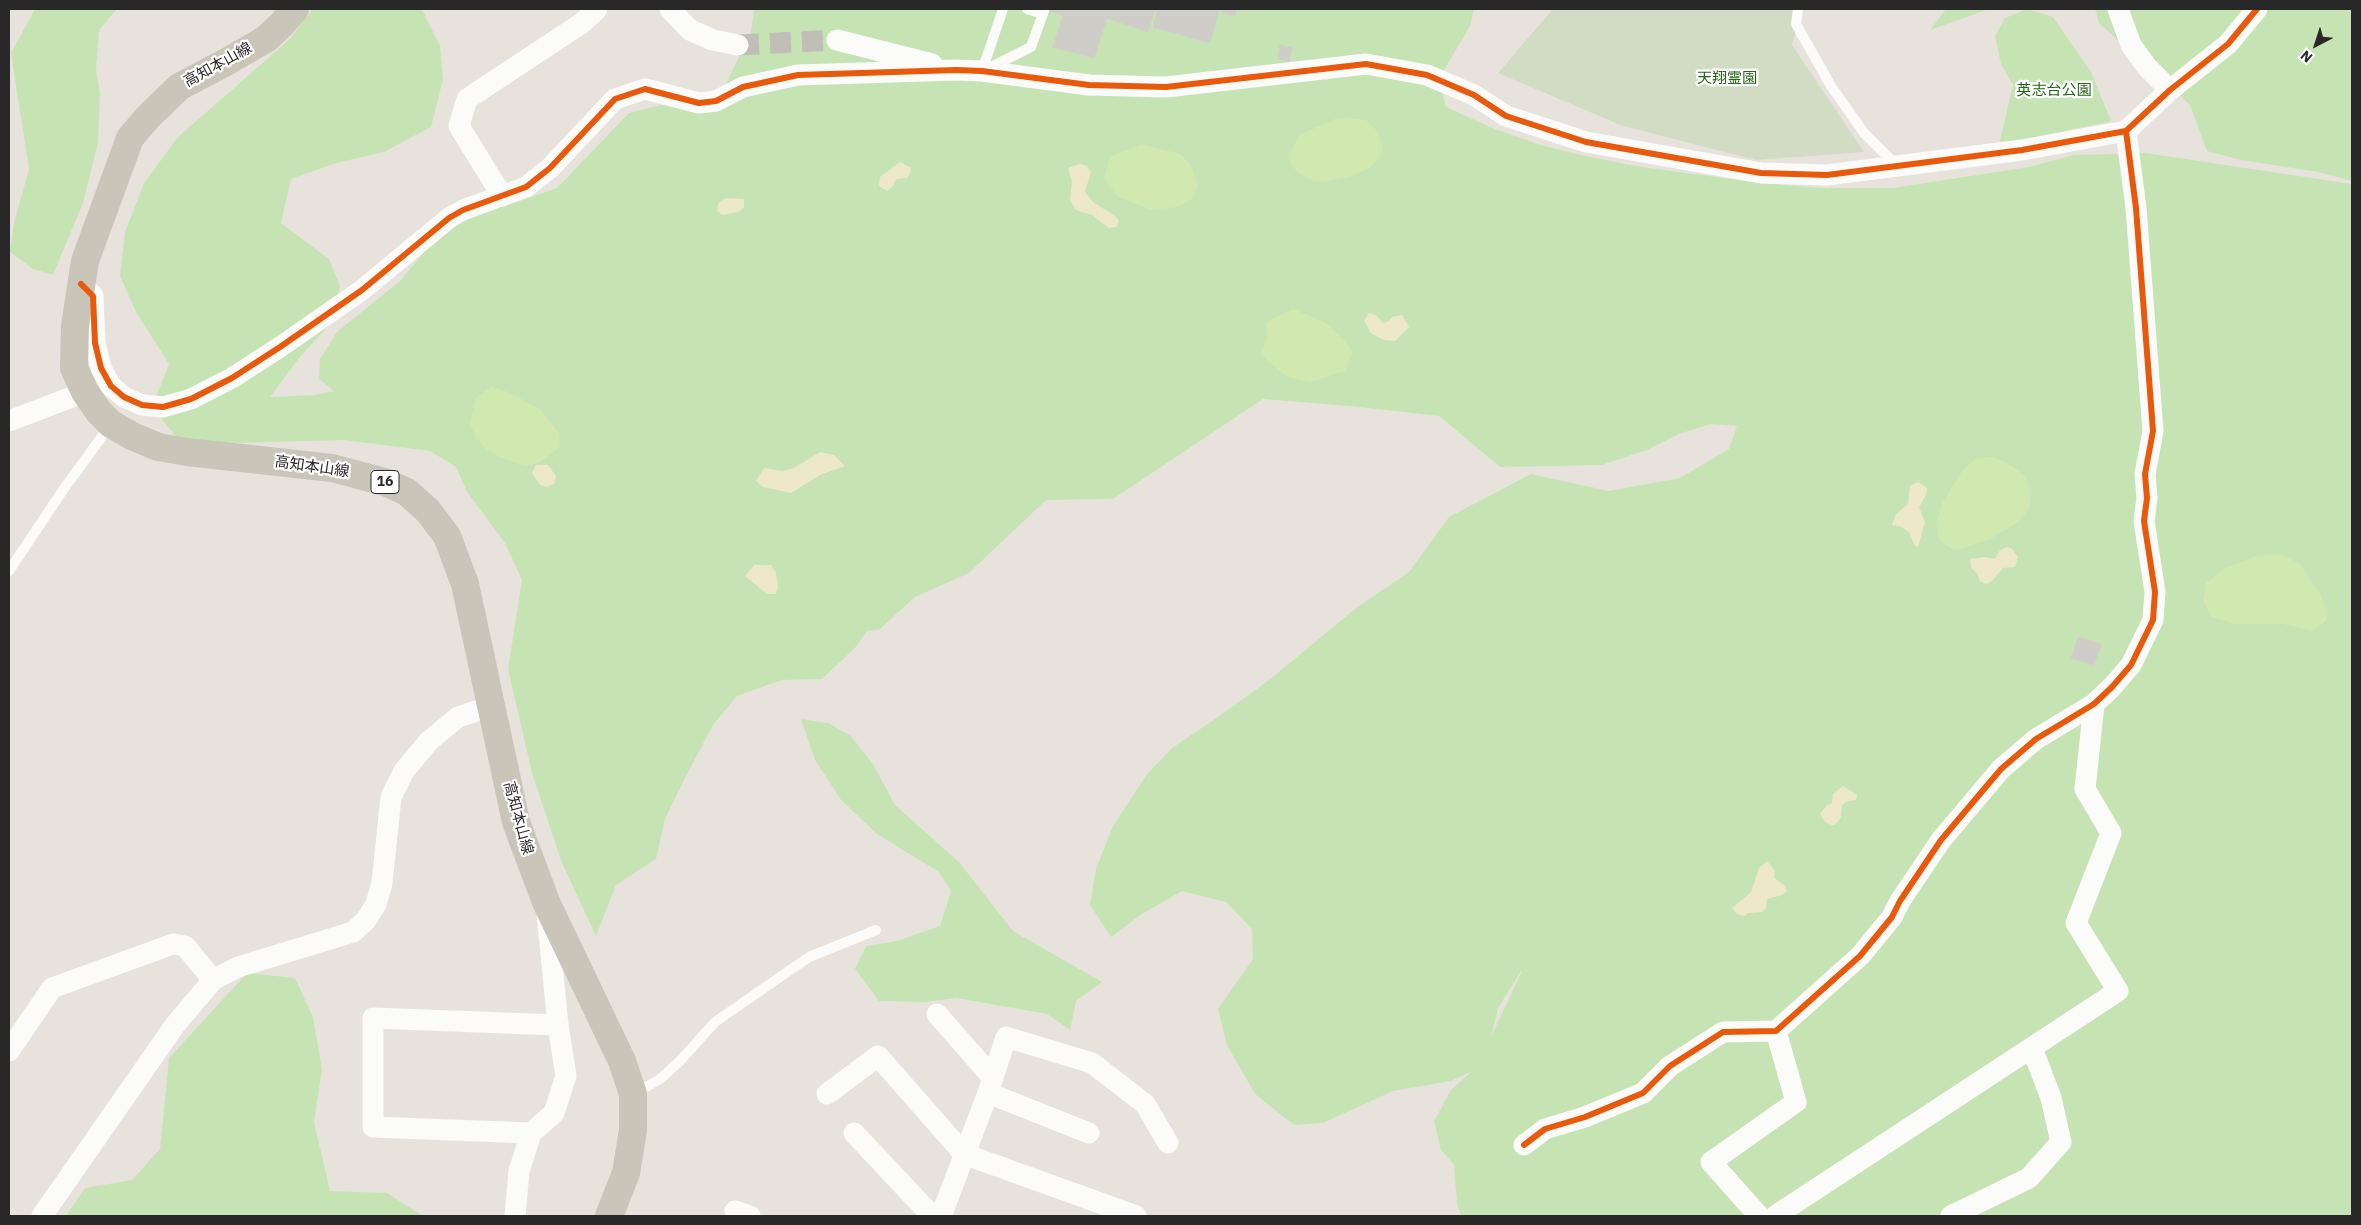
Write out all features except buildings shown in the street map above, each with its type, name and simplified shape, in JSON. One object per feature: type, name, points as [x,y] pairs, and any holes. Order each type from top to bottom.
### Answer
[{"type":"main road","name":"高知本山線","points":[[295,9],[266,39],[178,87],[130,138],[85,261],[75,326],[74,368],[85,392],[111,424],[158,447],[332,468],[385,482],[407,492],[428,511],[447,536],[465,584],[516,822],[546,902],[622,1061],[633,1094],[633,1130],[626,1173],[609,1216]]},
{"type":"street","points":[[502,196],[458,126],[467,99],[582,23],[596,9]]},
{"type":"street","points":[[670,9],[690,30],[713,40],[738,45]]},
{"type":"street","points":[[2118,9],[2131,45],[2147,68],[2170,90]]},
{"type":"street","points":[[81,284],[94,296],[95,343],[101,368],[111,386],[124,396],[142,404],[163,407],[191,399],[232,378],[362,290],[449,218],[464,210],[526,187],[550,168],[615,99],[645,89],[699,103],[716,101],[743,87],[798,75],[956,70],[982,71],[1089,85],[1166,87],[1366,64],[1427,75],[1474,95],[1506,116],[1586,142],[1761,173],[1827,175],[2022,150],[2126,131],[2170,90],[2228,44],[2257,9]]},
{"type":"street","points":[[837,40],[956,70]]},
{"type":"street","points":[[1524,1145],[1545,1129],[1585,1117],[1643,1093],[1670,1066],[1723,1032],[1776,1031],[1860,956],[1892,917],[1900,901],[1941,840],[2000,769],[2036,739],[2094,704],[2131,665],[2153,620],[2155,592],[2144,520],[2146,498],[2145,474],[2153,431],[2137,217],[2126,131]]},
{"type":"street","points":[[9,421],[85,392]]},
{"type":"street","points":[[1775,1216],[2118,991],[2076,923],[2111,833],[2085,789],[2094,704]]},
{"type":"street","points":[[42,1216],[176,1024],[213,980],[238,966],[353,932],[366,920],[376,904],[382,883],[391,797],[404,771],[429,742],[458,717],[492,706]]},
{"type":"street","points":[[515,1216],[519,1171],[531,1133],[554,1112],[566,1076],[558,1025],[546,902]]},
{"type":"street","points":[[9,1051],[52,988],[173,944],[185,946],[213,980]]},
{"type":"street","points":[[938,1014],[990,1085],[1089,1133]]},
{"type":"street","points":[[531,1133],[373,1127],[373,1018],[558,1025]]},
{"type":"street","points":[[1759,1216],[1711,1162],[1796,1102],[1776,1031]]},
{"type":"street","points":[[941,1216],[1006,1037],[1092,1063],[1145,1104],[1168,1143]]},
{"type":"street","points":[[1951,1216],[2029,1178],[2061,1142],[2051,1098],[2032,1048]]},
{"type":"street","points":[[827,1094],[878,1056],[964,1154],[1136,1216]]},
{"type":"street","points":[[854,1134],[932,1216]]},
{"type":"lane","points":[[982,71],[1002,9]]},
{"type":"lane","points":[[982,71],[1031,47],[1044,12],[1027,9]]},
{"type":"lane","points":[[1798,9],[1796,24],[1831,86],[1864,133],[1896,166]]},
{"type":"lane","points":[[9,570],[63,490],[111,424]]},
{"type":"lane","points":[[633,1094],[660,1079],[680,1062],[714,1022],[809,957],[876,930]]},
{"type":"green space","points":[[35,9],[117,9],[99,30],[96,70],[100,93],[98,143],[83,203],[53,275],[33,269],[10,252],[14,223],[29,169],[11,53]]},
{"type":"green space","points":[[312,9],[422,9],[440,46],[443,79],[431,127],[384,152],[336,163],[291,179],[281,223],[329,259],[340,286],[331,323],[299,358],[270,397],[315,395],[334,391],[319,379],[320,359],[337,332],[400,281],[430,245],[458,216],[511,204],[557,188],[629,113],[723,90],[751,32],[754,9],[1474,9],[1470,26],[1439,79],[1446,107],[1495,129],[1544,146],[1635,166],[1760,183],[1824,188],[1893,188],[2029,167],[2074,155],[2146,153],[2352,184],[2352,1216],[1461,1216],[1457,1204],[1454,1165],[1441,1150],[1434,1121],[1451,1090],[1471,1072],[1451,1081],[1393,1091],[1323,1123],[1294,1125],[1255,1094],[1227,1045],[1218,1009],[1253,959],[1252,929],[1226,902],[1182,891],[1142,914],[1111,937],[1090,905],[1096,869],[1113,826],[1147,774],[1172,748],[1269,680],[1356,608],[1409,572],[1449,517],[1531,474],[1609,491],[1680,478],[1729,449],[1737,426],[1711,424],[1679,434],[1647,450],[1602,465],[1500,467],[1439,416],[1263,399],[1113,499],[1046,500],[969,573],[915,597],[879,630],[867,631],[855,648],[822,679],[782,680],[737,696],[713,725],[685,778],[665,819],[656,859],[616,885],[596,936],[562,863],[532,773],[508,669],[522,580],[505,543],[467,492],[456,467],[430,451],[344,440],[236,443],[178,439],[152,407],[169,364],[136,312],[120,276],[125,232],[144,183],[178,137],[291,38]],"holes":[[[1522,971],[1491,1037],[1498,1008]]]},
{"type":"green space","name":"天翔霊園","points":[[1553,9],[1802,9],[1792,45],[1864,152],[1756,160],[1623,126],[1498,73]]},
{"type":"green space","points":[[1946,9],[1989,9],[1930,30]]},
{"type":"green space","name":"英志台公園","points":[[2027,9],[2053,17],[2091,72],[2111,121],[1999,145],[2013,85],[2001,64],[1995,36],[2005,18]]},
{"type":"green space","points":[[2095,9],[2352,9],[2352,181],[2318,172],[2241,160],[2207,151],[2190,105],[2099,23]]},
{"type":"green space","points":[[1335,119],[1366,120],[1377,131],[1383,148],[1379,158],[1371,167],[1352,176],[1324,182],[1314,181],[1299,173],[1291,165],[1289,154],[1300,135]]},
{"type":"green space","points":[[1141,144],[1180,154],[1191,165],[1198,185],[1193,198],[1177,207],[1152,210],[1117,196],[1104,179],[1110,157]]},
{"type":"green space","points":[[1293,309],[1326,323],[1343,339],[1353,352],[1345,371],[1311,382],[1287,377],[1260,354],[1267,338],[1266,322]]},
{"type":"green space","points":[[492,387],[508,392],[540,409],[559,433],[560,447],[538,463],[525,466],[500,457],[486,449],[475,436],[470,423],[476,397]]},
{"type":"green space","points":[[1991,457],[2004,461],[2024,475],[2031,491],[2029,509],[2017,523],[1990,539],[1960,549],[1950,548],[1939,539],[1937,523],[1942,503],[1963,470],[1976,458]]},
{"type":"green space","points":[[2281,554],[2300,564],[2320,594],[2327,611],[2327,620],[2313,631],[2284,624],[2235,624],[2212,617],[2203,601],[2206,583],[2227,567],[2254,557]]},
{"type":"green space","points":[[801,719],[828,723],[850,735],[873,764],[895,805],[959,862],[1013,931],[1102,982],[1076,1001],[1070,1030],[1047,1014],[957,998],[925,1002],[879,1001],[855,969],[866,946],[897,941],[940,926],[951,891],[939,872],[877,834],[841,800],[815,760]]},
{"type":"green space","points":[[247,973],[295,978],[313,1017],[322,1070],[314,1122],[330,1191],[387,1193],[423,1216],[66,1216],[85,1188],[132,1180],[160,1149],[169,1058]]},
{"type":"sand","points":[[900,162],[911,168],[907,178],[896,179],[893,186],[887,191],[879,186],[880,177]]},
{"type":"sand","points":[[1080,164],[1087,166],[1091,172],[1085,192],[1093,202],[1115,216],[1119,221],[1116,227],[1109,228],[1092,215],[1076,210],[1070,200],[1072,181],[1068,168]]},
{"type":"sand","points":[[726,198],[744,199],[744,208],[738,212],[722,215],[717,210],[719,202]]},
{"type":"sand","points":[[1369,313],[1376,315],[1383,323],[1389,321],[1392,317],[1402,315],[1409,327],[1395,341],[1384,340],[1371,333],[1364,321]]},
{"type":"sand","points":[[820,452],[834,455],[845,466],[820,475],[791,493],[763,487],[756,481],[764,468],[782,471],[794,468]]},
{"type":"sand","points":[[536,465],[548,465],[556,476],[554,484],[547,487],[540,485],[532,473]]},
{"type":"sand","points":[[1918,482],[1927,488],[1926,495],[1919,507],[1925,522],[1918,547],[1914,545],[1909,532],[1902,527],[1892,525],[1896,514],[1908,504],[1910,486]]},
{"type":"sand","points":[[2007,547],[2011,548],[2018,557],[2015,567],[2003,568],[1992,581],[1986,584],[1980,581],[1977,573],[1971,568],[1970,559],[1985,557],[1995,559],[2000,550]]},
{"type":"sand","points":[[754,565],[771,565],[776,573],[778,587],[776,594],[767,594],[745,576]]},
{"type":"sand","points":[[1843,786],[1857,795],[1856,800],[1847,801],[1842,805],[1841,817],[1836,824],[1832,825],[1825,822],[1820,814],[1827,805],[1832,803],[1833,794]]},
{"type":"sand","points":[[1767,861],[1775,871],[1774,878],[1784,885],[1787,891],[1782,895],[1767,899],[1766,908],[1762,912],[1748,913],[1744,916],[1737,914],[1732,908],[1751,892],[1759,868]]},
{"type":"tunnel","points":[[738,45],[837,40]]},
{"type":"cycle path","points":[[81,284],[93,296],[95,343],[101,368],[111,386],[124,397],[142,405],[163,407],[191,399],[232,378],[280,347],[362,290],[449,218],[463,210],[526,187],[550,168],[615,99],[645,89],[699,103],[716,101],[743,87],[798,75],[956,70],[982,71],[1089,85],[1166,87],[1366,64],[1427,75],[1474,95],[1506,116],[1586,142],[1761,173],[1827,175],[2022,150],[2126,131],[2170,90],[2228,44],[2257,9]]},
{"type":"cycle path","points":[[1524,1145],[1545,1129],[1585,1117],[1643,1093],[1670,1066],[1723,1032],[1776,1031],[1860,956],[1892,917],[1900,901],[1941,840],[2001,769],[2036,739],[2094,704],[2131,665],[2153,620],[2155,592],[2144,521],[2147,498],[2145,474],[2153,431],[2136,208],[2126,131]]}]
